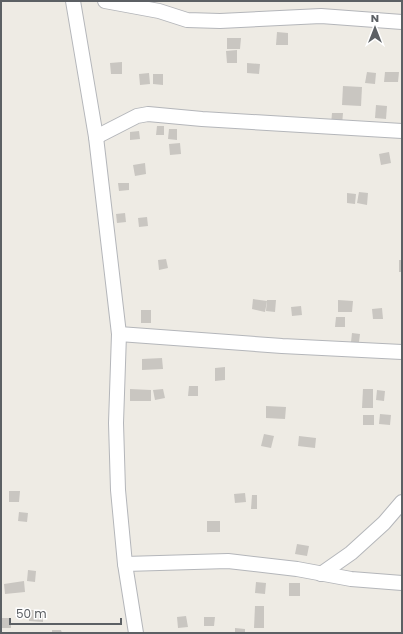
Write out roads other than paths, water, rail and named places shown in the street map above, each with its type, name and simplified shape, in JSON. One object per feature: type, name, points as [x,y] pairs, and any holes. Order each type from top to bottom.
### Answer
[{"type":"street","points":[[73,1],[96,137],[119,334],[116,423],[118,490],[125,564],[136,633]]},
{"type":"street","points":[[106,1],[142,8],[187,20],[220,21],[321,16],[402,22]]},
{"type":"street","points":[[96,137],[136,116],[148,114],[202,119],[402,131]]},
{"type":"street","points":[[119,334],[282,346],[402,352]]},
{"type":"street","points":[[321,574],[351,553],[384,523],[402,502]]},
{"type":"street","points":[[125,564],[228,561],[296,569],[351,579],[402,583]]}]
